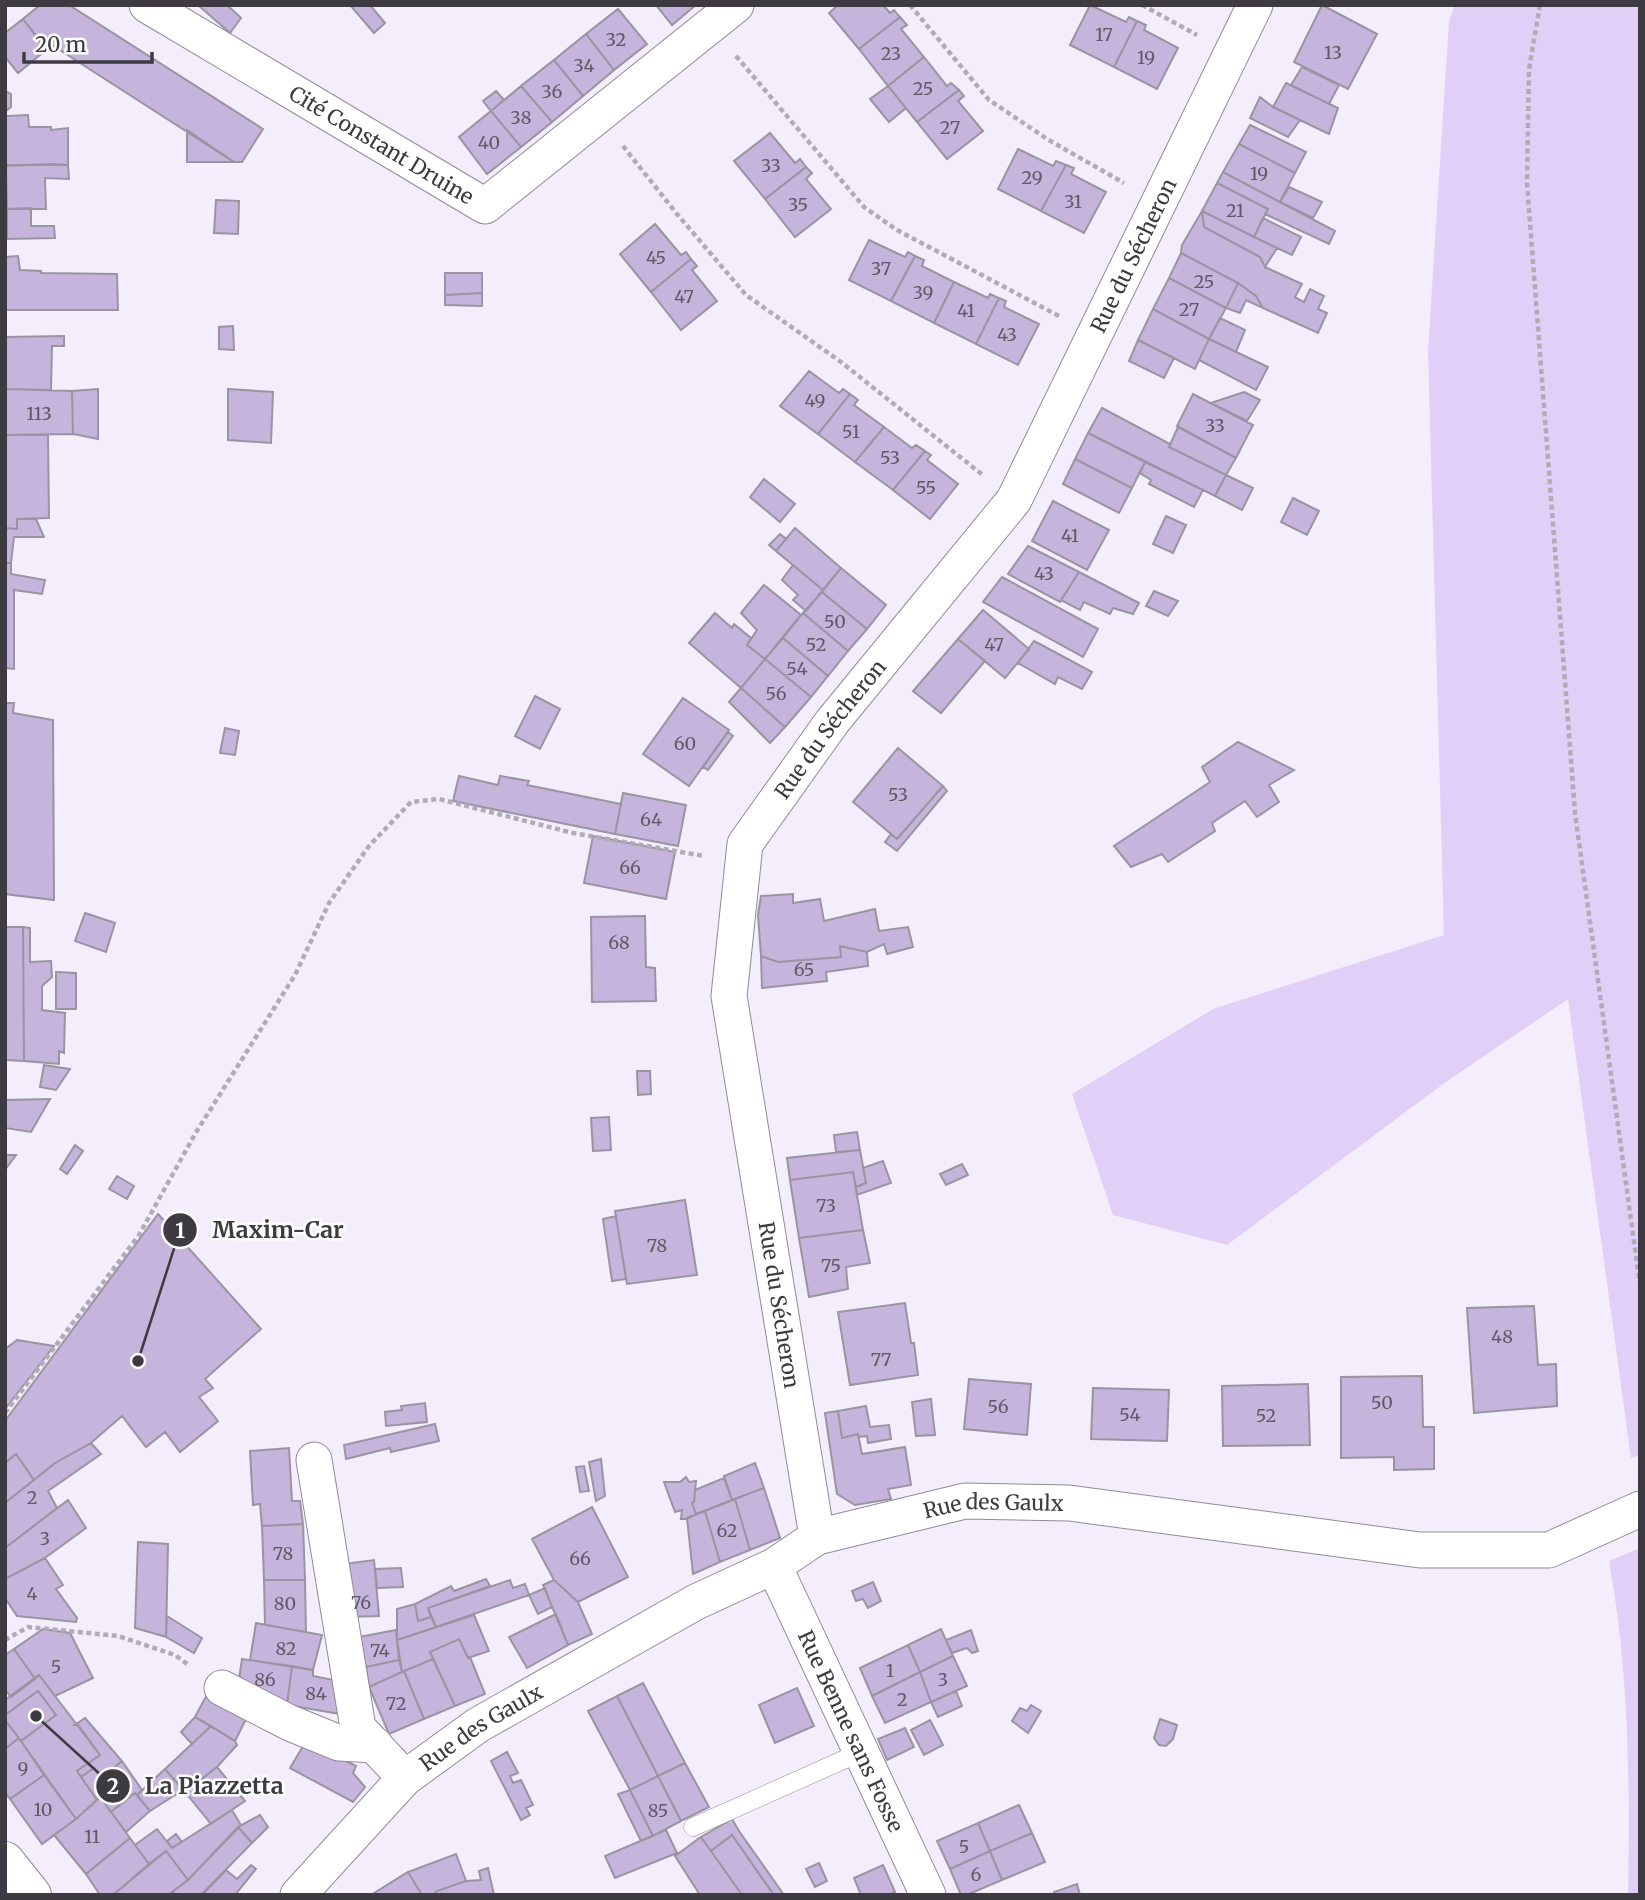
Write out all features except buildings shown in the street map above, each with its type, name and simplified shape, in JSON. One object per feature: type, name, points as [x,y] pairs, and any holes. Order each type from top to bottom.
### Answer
[{"type":"main road","points":[[5,1861],[32,1895]]},
{"type":"street","name":"Cité Constant Druine","points":[[147,5],[485,206],[723,15]]},
{"type":"street","name":"Rue du Sécheron","points":[[817,1537],[729,996],[745,844],[832,722],[1014,500],[1255,5]]},
{"type":"street","name":"Rue des Gaulx","points":[[314,1460],[358,1728],[405,1778]]},
{"type":"street","name":"Rue des Gaulx","points":[[311,1890],[405,1778],[478,1725],[696,1601],[774,1566],[817,1537],[965,1501],[978,1501],[1069,1503],[1420,1550],[1549,1550],[1640,1509]]},
{"type":"street","name":"Rue Benne sans Fosse","points":[[774,1566],[928,1895]]},
{"type":"street","points":[[222,1688],[289,1723],[339,1744],[375,1745]]},
{"type":"lane","points":[[693,1827],[861,1752]]},
{"type":"path","points":[[910,5],[989,100],[1046,139],[1159,203]]},
{"type":"path","points":[[1142,5],[1231,54]]},
{"type":"path","points":[[1540,5],[1529,69],[1527,183],[1575,813],[1640,1285]]},
{"type":"path","points":[[723,15],[864,207],[897,230],[1094,334]]},
{"type":"path","points":[[599,115],[677,214],[746,295],[841,362],[1014,500]]},
{"type":"path","points":[[5,1413],[139,1236],[195,1134],[295,975],[329,903],[369,846],[411,802],[439,799],[573,833],[687,854],[743,859]]},
{"type":"path","points":[[5,1640],[28,1628],[118,1636],[175,1655],[222,1688]]},
{"type":"shaded area","points":[[1455,5],[1640,5],[1640,1455],[1631,1458],[1568,999],[1443,1084],[1227,1245],[1113,1215],[1072,1094],[1213,1009],[1444,935],[1428,351],[1449,21]]},
{"type":"shaded area","points":[[1640,1548],[1640,1895],[1628,1895],[1627,1727],[1621,1644],[1609,1561]]},
{"type":"place","name":"Maxim-Car","points":[[138,1361]]},
{"type":"place","name":"La Piazzetta","points":[[36,1716]]}]
